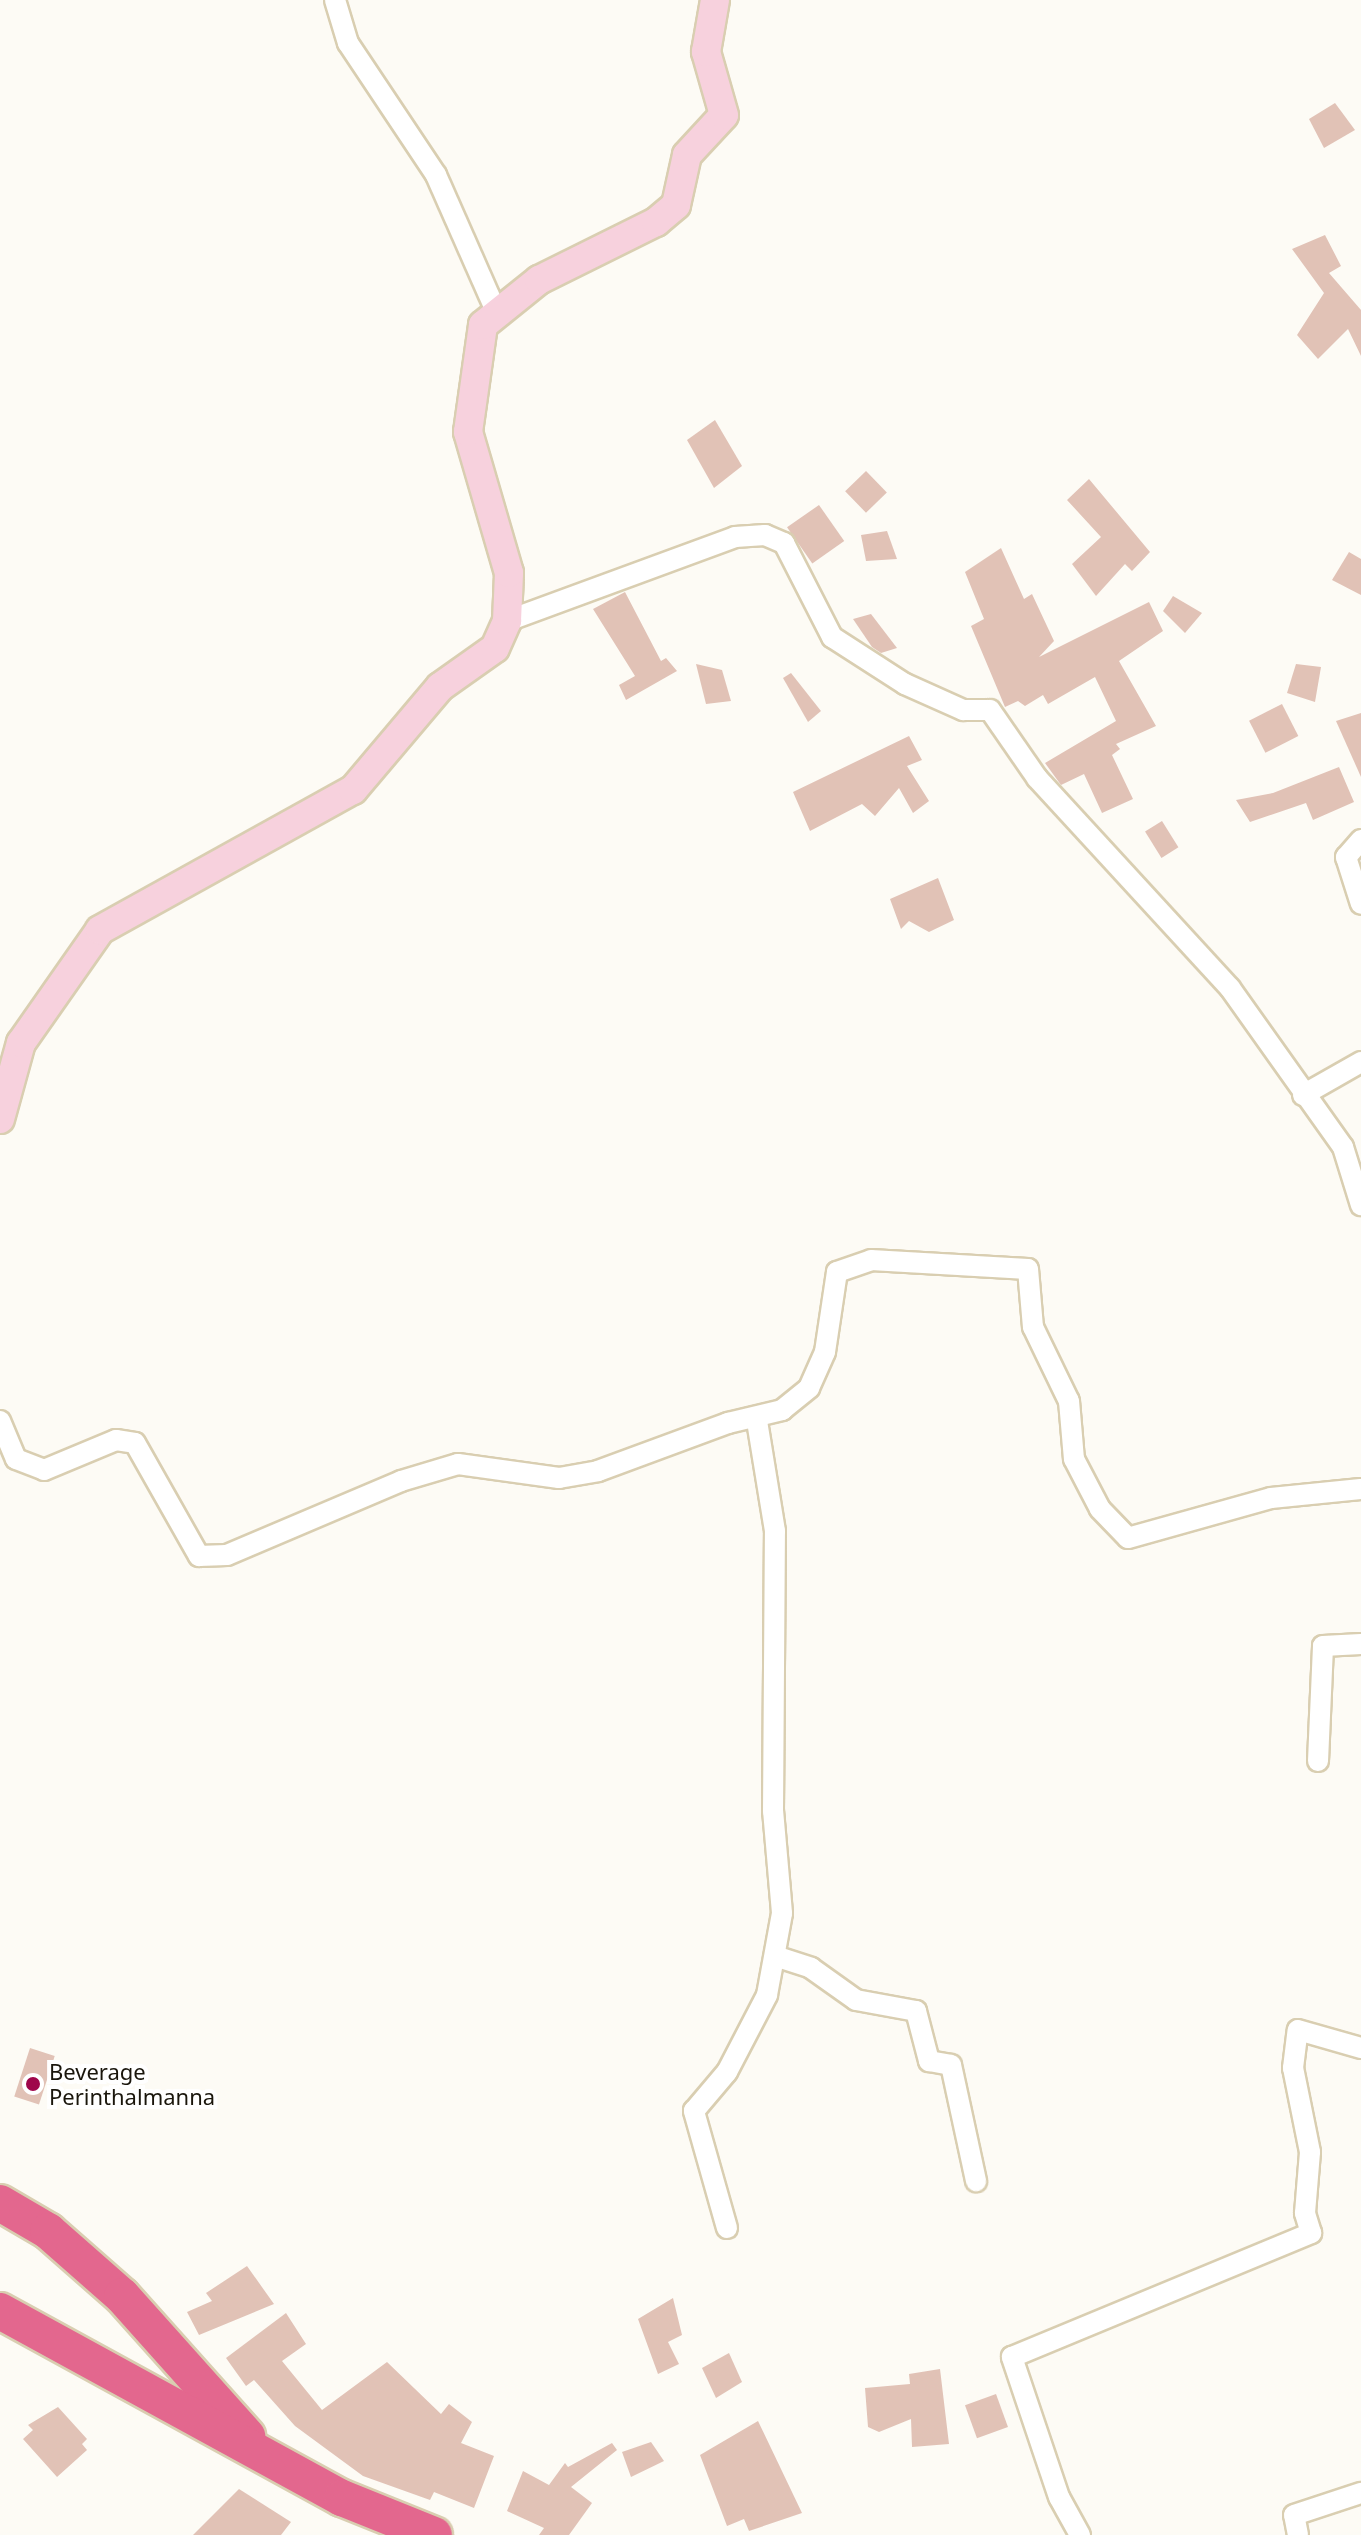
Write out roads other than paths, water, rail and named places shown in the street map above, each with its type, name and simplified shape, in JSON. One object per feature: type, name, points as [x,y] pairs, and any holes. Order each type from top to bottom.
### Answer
[{"type":"highway","points":[[0,2203],[48,2231],[122,2296],[258,2450]]},
{"type":"highway","points":[[0,2311],[342,2498],[434,2535]]},
{"type":"street","points":[[335,0],[348,43],[436,175],[497,313]]},
{"type":"street","points":[[0,1119],[21,1043],[100,930],[353,790],[440,687],[495,648],[507,621],[509,573],[468,432],[483,325],[539,280],[656,222],[676,205],[687,155],[724,115],[706,52],[715,0]]},
{"type":"street","points":[[507,621],[735,537],[765,535],[784,543],[832,637],[905,684],[963,710],[990,710],[1037,778],[1230,988],[1303,1095],[1343,1147],[1361,1205]]},
{"type":"street","points":[[1361,840],[1346,857],[1361,904]]},
{"type":"street","points":[[1303,1095],[1361,1062]]},
{"type":"street","points":[[0,1421],[16,1459],[44,1470],[116,1440],[135,1443],[199,1556],[227,1555],[401,1481],[458,1464],[559,1478],[611,1467],[728,1423],[757,1421],[809,1388],[825,1352],[837,1272],[871,1260],[1028,1269],[1033,1327],[1069,1401],[1074,1459],[1100,1509],[1128,1538],[1271,1498],[1361,1489]]},
{"type":"street","points":[[727,2228],[694,2111],[727,2072],[767,1995],[778,1957],[775,1531],[757,1421]]},
{"type":"street","points":[[1318,1761],[1323,1646],[1361,1644]]},
{"type":"street","points":[[778,1957],[811,1968],[856,2000],[916,2011],[929,2061],[951,2065],[976,2181]]},
{"type":"street","points":[[1080,2535],[1059,2497],[1012,2357],[1311,2233],[1305,2213],[1310,2152],[1293,2068],[1298,2030],[1361,2048]]},
{"type":"street","points":[[1298,2535],[1294,2515],[1361,2493]]},
{"type":"place","name":"Beverage Perinthalmanna","points":[[33,2084]]}]
